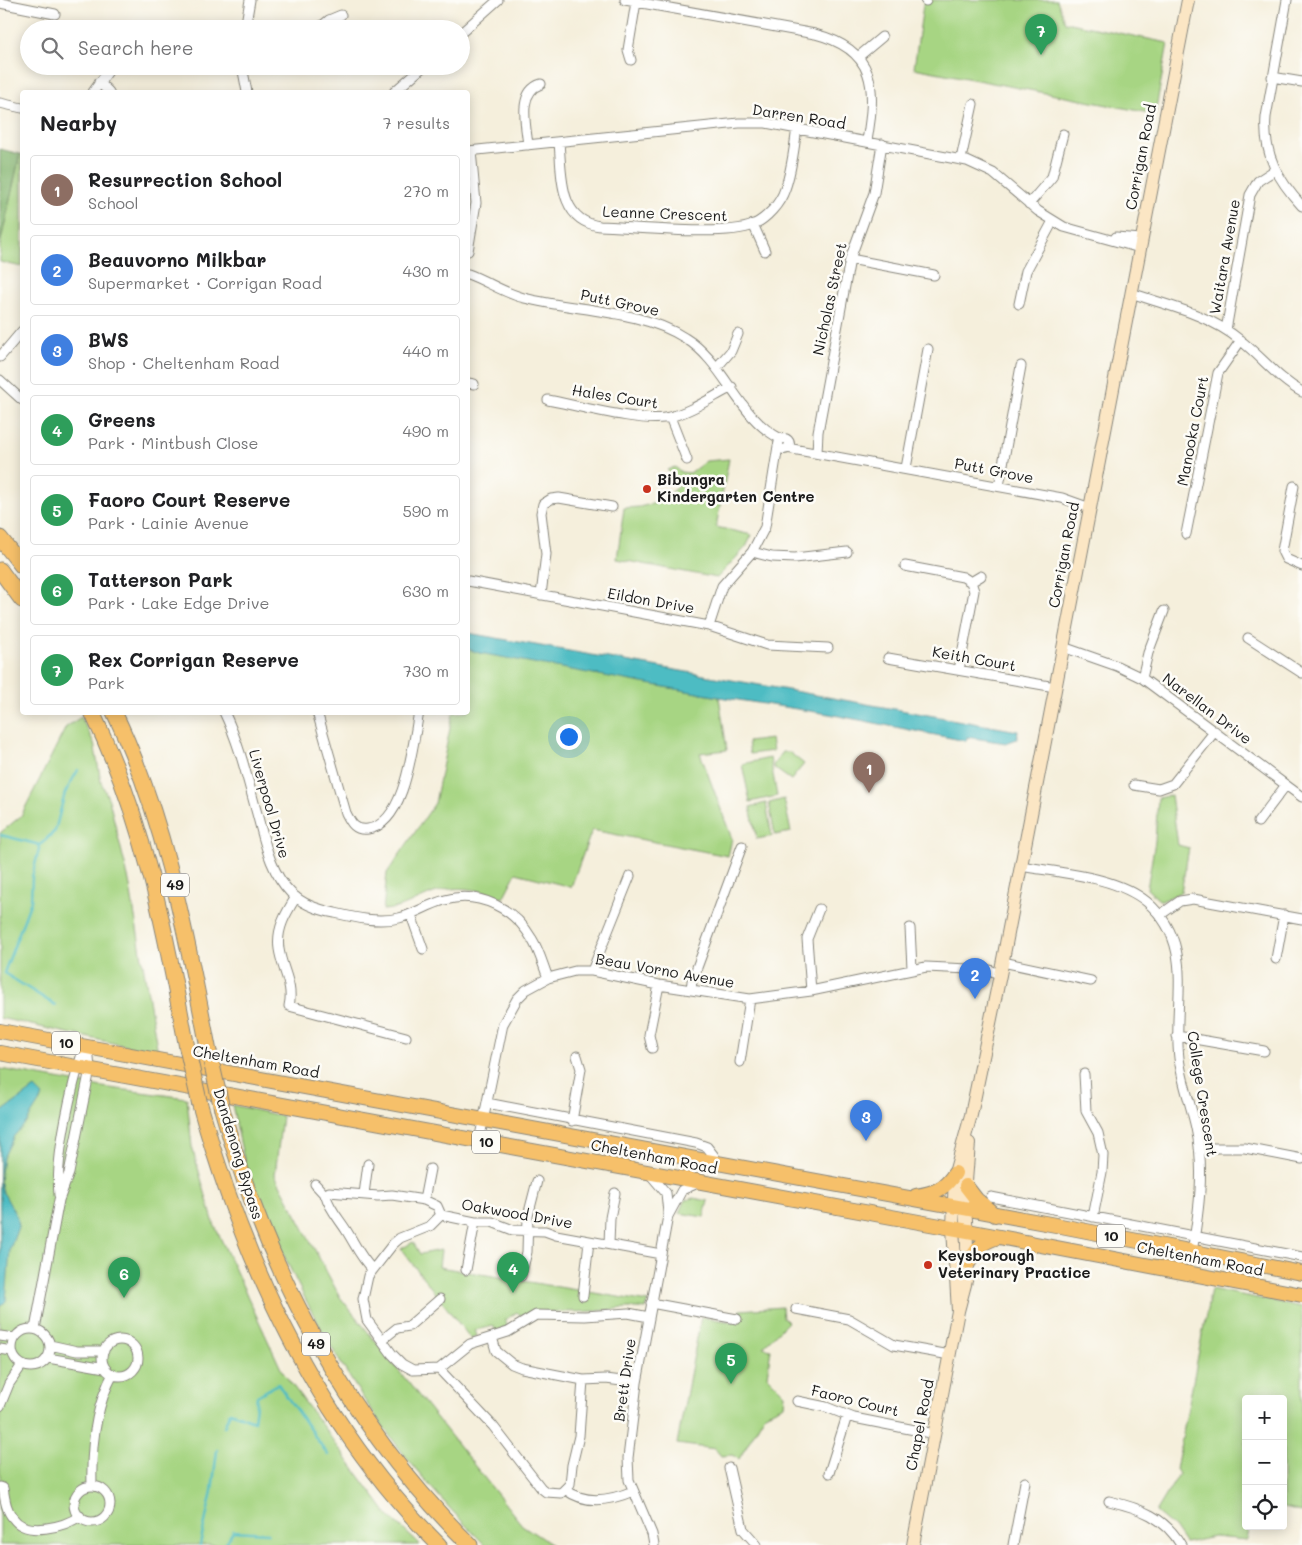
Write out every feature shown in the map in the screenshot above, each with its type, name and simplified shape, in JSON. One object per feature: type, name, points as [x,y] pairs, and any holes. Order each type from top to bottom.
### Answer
[{"type":"highway","points":[[0,538],[20,563]]},
{"type":"highway","points":[[0,570],[20,597]]},
{"type":"highway","name":"Dandenong Bypass","points":[[93,715],[128,796],[151,869],[200,1105],[218,1170],[262,1283],[302,1359],[364,1456],[410,1514],[439,1545]]},
{"type":"highway","name":"Dandenong Bypass","points":[[117,719],[146,789],[164,842],[183,921],[222,1109],[241,1173],[265,1238],[318,1346],[382,1446],[428,1501],[470,1545]]},
{"type":"main road","name":"Corrigan Road","points":[[952,1206],[955,1173],[972,1116],[1003,962],[1187,0]]},
{"type":"main road","name":"Cheltenham Road","points":[[0,1031],[484,1119],[1302,1273]]},
{"type":"main road","name":"Cheltenham Road","points":[[0,1053],[953,1228],[1302,1295]]},
{"type":"main road","name":"Corrigan Road","points":[[968,1231],[966,1186],[972,1116]]},
{"type":"main road","points":[[906,1198],[934,1194],[944,1188],[955,1173]]},
{"type":"main road","points":[[966,1186],[996,1216]]},
{"type":"main road","name":"Chapel Road","points":[[952,1206],[958,1311]]},
{"type":"main road","name":"Chapel Road","points":[[913,1545],[958,1311],[967,1283],[969,1262],[968,1231]]},
{"type":"main road","points":[[969,1262],[978,1245],[986,1240],[999,1237]]},
{"type":"street","points":[[247,20],[250,0]]},
{"type":"street","points":[[470,25],[498,0]]},
{"type":"street","points":[[626,0],[815,34],[838,42],[858,57],[869,77],[873,96],[867,141]]},
{"type":"street","points":[[1286,0],[1272,77],[1265,131],[1274,170],[1300,201]]},
{"type":"street","points":[[631,60],[628,50],[636,2]]},
{"type":"street","points":[[0,3],[54,14]]},
{"type":"street","points":[[329,20],[341,16]]},
{"type":"street","points":[[858,57],[882,36]]},
{"type":"street","points":[[94,90],[105,75]]},
{"type":"street","points":[[244,75],[247,90]]},
{"type":"street","points":[[396,90],[414,75]]},
{"type":"street","points":[[1272,77],[1302,82]]},
{"type":"street","points":[[99,82],[107,90]]},
{"type":"street","points":[[528,145],[525,102],[532,89],[541,84]]},
{"type":"street","points":[[0,103],[20,108]]},
{"type":"street","points":[[961,159],[973,104]]},
{"type":"street","name":"Darren Road","points":[[470,151],[749,122],[797,128],[961,159],[993,173],[1029,204],[1053,221],[1070,229],[1140,244]]},
{"type":"street","name":"Leanne Crescent","points":[[559,142],[564,198],[575,216],[583,221],[600,226],[727,230],[753,224],[769,213],[786,188],[797,128]]},
{"type":"street","points":[[1029,204],[1052,177],[1063,134]]},
{"type":"street","name":"Nicholas Street","points":[[810,451],[818,432],[850,259],[874,193],[882,144]]},
{"type":"street","points":[[470,151],[476,204],[470,239]]},
{"type":"street","name":"Waitara Avenue","points":[[1226,330],[1250,195],[1258,181],[1274,170]]},
{"type":"street","points":[[1019,304],[1026,271],[1053,221]]},
{"type":"street","points":[[753,224],[765,250]]},
{"type":"street","points":[[850,259],[934,275]]},
{"type":"street","name":"Putt Grove","points":[[470,270],[484,280]]},
{"type":"street","name":"Putt Grove","points":[[470,275],[523,298],[660,325],[692,342],[718,366],[743,405],[783,445],[1090,504]]},
{"type":"street","points":[[1130,298],[1197,314],[1241,340],[1282,379],[1302,392]]},
{"type":"street","points":[[0,358],[20,333]]},
{"type":"street","points":[[718,366],[731,352],[738,334]]},
{"type":"street","name":"Manooka Court","points":[[1186,534],[1218,373],[1241,340]]},
{"type":"street","points":[[906,468],[928,349]]},
{"type":"street","points":[[999,486],[1021,366]]},
{"type":"street","points":[[0,380],[20,398]]},
{"type":"street","name":"Hales Court","points":[[548,400],[643,418],[670,417],[732,387]]},
{"type":"street","points":[[670,417],[687,460]]},
{"type":"street","points":[[710,626],[722,586],[752,552],[765,527],[777,461],[783,445]]},
{"type":"street","points":[[1294,486],[1282,551],[1286,559],[1302,566]]},
{"type":"street","points":[[542,595],[546,554],[541,513],[544,504],[551,499],[559,498],[612,507]]},
{"type":"street","points":[[752,552],[772,557],[795,558],[847,552]]},
{"type":"street","points":[[905,566],[963,577],[971,582],[974,591],[960,670]]},
{"type":"street","points":[[971,582],[981,576]]},
{"type":"street","name":"Eildon Drive","points":[[470,581],[710,626],[767,645],[828,648]]},
{"type":"street","points":[[1138,676],[1164,611]]},
{"type":"street","points":[[1248,638],[1302,673]]},
{"type":"street","name":"Narellan Drive","points":[[1062,651],[1089,657],[1138,676],[1302,797]]},
{"type":"street","name":"Keith Court","points":[[888,658],[1055,686]]},
{"type":"street","name":"Liverpool Drive","points":[[225,715],[238,748],[272,863],[281,882],[296,898],[318,909],[364,919],[384,920],[411,915],[452,899],[476,898],[491,902],[507,912],[532,939],[548,978]]},
{"type":"street","points":[[318,715],[346,813],[353,826],[362,830],[373,829],[385,820],[403,792],[418,715]]},
{"type":"street","points":[[1134,786],[1160,789],[1174,784],[1215,731]]},
{"type":"street","points":[[1258,822],[1286,785]]},
{"type":"street","points":[[691,990],[692,981],[742,846]]},
{"type":"street","name":"College Crescent","points":[[1021,866],[1117,885],[1138,896],[1160,916],[1172,935],[1179,958],[1181,981],[1177,1036],[1182,1074],[1198,1148],[1200,1191],[1192,1252]]},
{"type":"street","points":[[592,971],[630,876]]},
{"type":"street","points":[[296,898],[282,922],[278,939],[279,949],[291,988],[289,1006],[406,1037]]},
{"type":"street","points":[[1160,916],[1180,901],[1193,899],[1302,919]]},
{"type":"street","points":[[811,991],[807,939],[819,909]]},
{"type":"street","points":[[411,915],[423,949]]},
{"type":"street","points":[[1276,959],[1284,915]]},
{"type":"street","points":[[910,928],[912,968]]},
{"type":"street","points":[[1003,962],[1091,981]]},
{"type":"street","name":"Beau Vorno Avenue","points":[[480,1141],[498,1042],[509,1011],[526,990],[548,978],[575,971],[592,971],[659,985],[750,999],[811,991],[912,968],[990,970],[1000,975]]},
{"type":"street","points":[[652,1048],[649,1035],[659,985]]},
{"type":"street","points":[[740,1062],[750,999]]},
{"type":"street","points":[[1177,1036],[1264,1051]]},
{"type":"street","points":[[35,1329],[59,1200],[69,1173],[86,1047]]},
{"type":"street","points":[[572,1121],[581,1068],[577,1056]]},
{"type":"street","points":[[1084,1074],[1086,1111],[1098,1133],[1103,1155],[1094,1217]]},
{"type":"street","name":"Cheltenham Road","points":[[487,1103],[572,1121],[696,1143],[708,1148],[714,1156],[714,1163]]},
{"type":"street","points":[[1198,1148],[1245,1148],[1302,1158]]},
{"type":"street","points":[[364,1194],[368,1164]]},
{"type":"street","points":[[424,1200],[430,1169]]},
{"type":"street","name":"Brett Drive","points":[[649,1173],[666,1193],[668,1216]]},
{"type":"street","points":[[521,1276],[528,1231],[528,1216],[536,1181]]},
{"type":"street","name":"Brett Drive","points":[[654,1545],[648,1524],[633,1491],[628,1458],[637,1383],[668,1216],[673,1202],[682,1190],[700,1183]]},
{"type":"street","points":[[315,1184],[326,1196],[361,1258],[372,1269]]},
{"type":"street","points":[[326,1196],[329,1192],[337,1191],[392,1195],[424,1200],[437,1206],[441,1215]]},
{"type":"street","points":[[609,1244],[610,1218],[615,1193]]},
{"type":"street","name":"Cheltenham Road","points":[[991,1197],[1302,1257]]},
{"type":"street","name":"Oakwood Drive","points":[[439,1369],[413,1370],[402,1364],[367,1320],[362,1299],[368,1276],[372,1269],[400,1238],[430,1226],[441,1215],[475,1222],[492,1222],[513,1230],[545,1231],[661,1254]]},
{"type":"street","points":[[466,1270],[475,1222]]},
{"type":"street","points":[[584,1296],[589,1241]]},
{"type":"street","points":[[382,1340],[397,1328],[409,1326],[440,1299]]},
{"type":"street","points":[[652,1304],[737,1319]]},
{"type":"street","points":[[796,1309],[849,1319],[894,1345],[950,1355]]},
{"type":"street","points":[[583,1380],[579,1436],[570,1484],[561,1493],[546,1492],[493,1426],[439,1369],[470,1344],[508,1332],[536,1315],[585,1316],[628,1313],[649,1317]]},
{"type":"street","points":[[35,1329],[45,1335],[50,1345],[48,1358],[36,1367],[22,1365],[14,1357],[12,1351],[14,1338],[23,1331],[35,1329]]},
{"type":"street","points":[[0,1336],[14,1338]]},
{"type":"street","points":[[492,1337],[496,1351],[512,1364],[545,1374],[583,1380],[606,1379],[637,1383]]},
{"type":"street","points":[[48,1358],[105,1368],[113,1374],[123,1376],[132,1371],[138,1362],[137,1350],[129,1342],[123,1340],[111,1342],[104,1351],[102,1360],[105,1368]]},
{"type":"street","points":[[50,1345],[77,1351],[104,1351]]},
{"type":"street","points":[[0,1349],[12,1351]]},
{"type":"street","points":[[0,1406],[9,1384],[22,1365]]},
{"type":"street","points":[[92,1485],[93,1444],[99,1412],[113,1374]]},
{"type":"street","name":"Faoro Court","points":[[797,1401],[826,1407],[848,1416],[935,1434]]},
{"type":"street","points":[[828,1473],[848,1416]]},
{"type":"street","points":[[729,1468],[743,1529],[754,1544]]},
{"type":"street","points":[[1013,1545],[1025,1482]]},
{"type":"street","points":[[92,1485],[103,1489],[109,1497],[110,1507],[106,1516],[89,1522],[80,1516],[74,1505],[77,1494],[92,1485]]},
{"type":"street","points":[[0,1487],[14,1520],[24,1526],[36,1529],[57,1526],[80,1516]]},
{"type":"street","points":[[566,1490],[572,1494],[603,1500],[612,1500],[633,1491]]},
{"type":"street","points":[[1109,1501],[1150,1514],[1170,1529],[1181,1545]]},
{"type":"green space","points":[[926,0],[1057,0],[1065,22],[1168,43],[1155,114],[914,68],[923,5]]},
{"type":"green space","points":[[0,149],[20,154],[0,245]]},
{"type":"green space","points":[[20,154],[20,267],[0,262],[0,245]]},
{"type":"green space","points":[[729,459],[716,527],[752,535],[746,547],[717,578],[617,559],[624,508],[639,507],[664,501],[680,483],[667,470],[675,467],[681,472],[690,473],[706,461]]},
{"type":"green space","points":[[470,649],[719,697],[727,750],[700,753],[732,839],[728,856],[592,830],[571,887],[516,873],[503,898],[485,892],[459,888],[441,891],[402,906],[383,910],[387,873],[435,803],[453,715],[470,715]]},
{"type":"green space","points":[[81,717],[94,743],[101,782],[109,800],[129,881],[158,1053],[0,1018],[0,833],[21,816],[66,727]]},
{"type":"green space","points":[[771,739],[773,751],[750,754],[748,742]]},
{"type":"green space","points":[[783,752],[789,752],[804,764],[791,780],[774,768],[773,765]]},
{"type":"green space","points":[[770,758],[777,796],[750,802],[742,764]]},
{"type":"green space","points":[[1171,795],[1178,845],[1189,848],[1181,892],[1164,900],[1159,900],[1147,889],[1155,841],[1158,798]]},
{"type":"green space","points":[[784,799],[791,832],[775,835],[769,803]]},
{"type":"green space","points":[[766,803],[772,836],[757,839],[750,807]]},
{"type":"green space","points":[[0,1069],[102,1087],[187,1098],[192,1147],[214,1224],[282,1371],[388,1515],[420,1545],[0,1545]]},
{"type":"green space","points":[[232,1105],[282,1116],[275,1175],[340,1297],[522,1525],[552,1545],[485,1545],[451,1510],[392,1438],[341,1364],[318,1324],[260,1207],[248,1175]]},
{"type":"green space","points":[[693,1198],[708,1201],[704,1217],[679,1213],[684,1201]]},
{"type":"green space","points":[[413,1242],[420,1254],[441,1250],[439,1267],[648,1302],[646,1309],[627,1308],[520,1315],[517,1312],[505,1320],[508,1327],[495,1332],[494,1326],[475,1330],[477,1336],[471,1339],[401,1249]]},
{"type":"green space","points":[[1211,1289],[1302,1307],[1302,1512],[1287,1509],[1287,1395],[1242,1395],[1242,1530],[1249,1530],[1247,1540],[1214,1537],[1185,1543],[1174,1527],[1156,1512],[1179,1474],[1176,1469]]},
{"type":"green space","points":[[782,1307],[783,1317],[788,1322],[763,1347],[771,1349],[767,1376],[785,1394],[784,1405],[765,1414],[739,1459],[732,1455],[721,1456],[715,1449],[677,1444],[701,1317],[739,1323],[740,1310]]},
{"type":"water","points":[[470,633],[1018,731],[1017,739],[1006,743],[967,737],[966,741],[829,714],[719,697],[479,653],[470,650]]},
{"type":"water","points":[[35,1088],[43,1096],[26,1123],[14,1136],[3,1158],[0,1180],[0,1113]]},
{"type":"water","points":[[0,1180],[3,1192],[17,1217],[18,1227],[10,1249],[6,1301],[0,1307]]},
{"type":"waterway","points":[[55,1005],[4,973],[31,901],[32,877],[40,845],[55,831],[65,793],[78,770]]},
{"type":"waterway","points":[[1,835],[40,845]]},
{"type":"waterway","points":[[224,1427],[230,1412],[254,1421],[257,1396],[278,1384],[328,1455]]},
{"type":"waterway","points":[[200,1545],[212,1491],[217,1450]]},
{"type":"waterway","points":[[225,1545],[233,1531],[268,1533]]},
{"type":"place","name":"Rex Corrigan Reserve","points":[[1041,55]]},
{"type":"place","name":"Bibungra Kindergarten Centre","points":[[647,489]]},
{"type":"place","name":"Resurrection School","points":[[869,793]]},
{"type":"place","name":"Beauvorno Milkbar","points":[[975,999]]},
{"type":"place","name":"BWS","points":[[866,1141]]},
{"type":"place","name":"Keysborough Veterinary Practice","points":[[928,1265]]},
{"type":"place","name":"Greens","points":[[513,1293]]},
{"type":"place","name":"Tatterson Park","points":[[124,1298]]},
{"type":"place","name":"Faoro Court Reserve","points":[[731,1384]]}]
